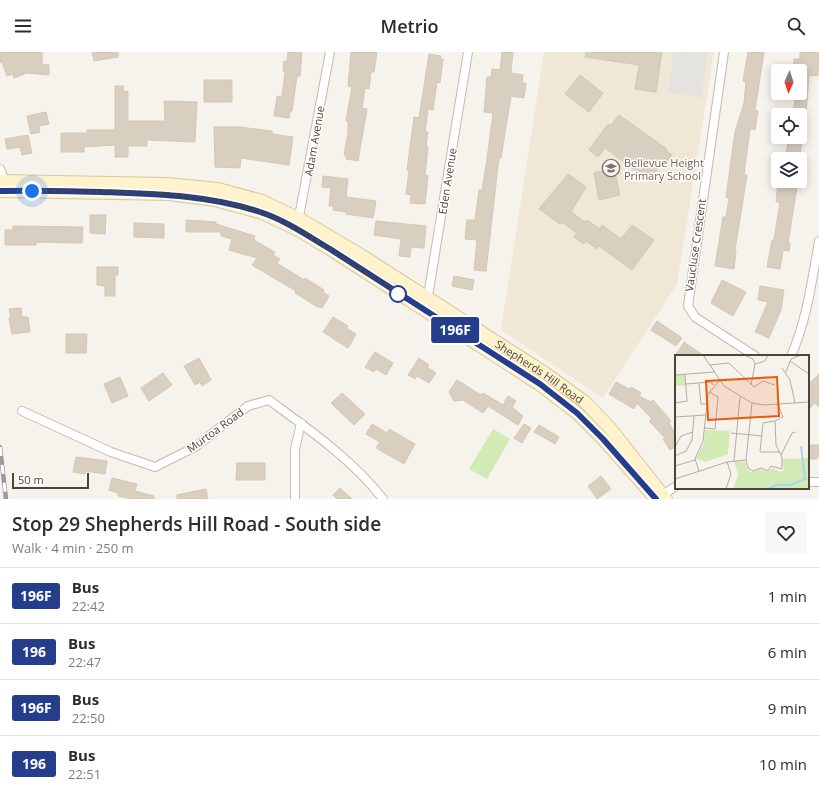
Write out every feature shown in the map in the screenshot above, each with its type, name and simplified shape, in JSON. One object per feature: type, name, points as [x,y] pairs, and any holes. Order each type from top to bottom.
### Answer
[{"type":"main road","name":"Shepherds Hill Road","points":[[2,184],[167,184],[218,189],[262,201],[297,224],[364,257],[426,304],[540,384],[577,413],[661,498]]},
{"type":"street","name":"Adam Avenue","points":[[297,224],[330,52]]},
{"type":"street","name":"Eden Avenue","points":[[426,304],[468,52]]},
{"type":"street","name":"Vaucluse Crescent","points":[[724,52],[688,306],[695,317],[753,355]]},
{"type":"street","points":[[0,170],[2,184]]},
{"type":"street","points":[[791,355],[808,301],[819,241]]},
{"type":"street","name":"Murtoa Road","points":[[22,412],[111,452],[155,467],[195,447],[248,406],[269,400],[301,422],[372,485],[383,499]]},
{"type":"street","points":[[295,499],[295,450],[301,422]]},
{"type":"street","points":[[661,498],[675,487]]},
{"type":"shaded area","name":"Bellevue Height Primary School","points":[[544,52],[714,52],[677,284],[603,398],[501,330]]},
{"type":"shaded area","points":[[674,52],[708,52],[701,98],[667,92]]},
{"type":"green space","points":[[493,429],[510,439],[487,479],[469,469]]},
{"type":"building","points":[[0,52],[42,52],[42,64],[49,65],[49,75],[27,73],[14,78],[13,74],[7,76],[2,62],[0,63]]},
{"type":"building","points":[[92,52],[118,52],[118,57],[94,61]]},
{"type":"building","points":[[288,52],[302,52],[300,76],[297,76],[292,111],[290,111],[289,118],[274,116],[277,96],[282,97],[285,71],[283,71],[284,61],[287,62]]},
{"type":"building","points":[[351,52],[377,52],[374,72],[371,72],[369,89],[365,88],[362,108],[367,109],[358,161],[346,159],[346,155],[344,155],[348,133],[348,121],[346,121],[352,87],[348,86]]},
{"type":"building","points":[[502,52],[513,52],[511,73],[523,75],[522,83],[526,83],[524,98],[511,96],[501,158],[499,158],[486,271],[474,270],[477,240],[465,239],[467,220],[475,220],[479,190],[482,190],[487,159],[493,113],[484,112],[487,77],[491,77],[492,69],[500,70]]},
{"type":"building","points":[[586,52],[662,52],[656,92],[635,89],[639,65],[585,57]]},
{"type":"building","points":[[748,52],[764,52],[755,110],[758,111],[755,130],[750,129],[744,175],[747,175],[735,250],[734,269],[715,266],[723,217],[726,217],[729,198],[726,197],[735,132],[744,103],[746,82],[743,81]]},
{"type":"building","points":[[800,52],[819,52],[818,76],[809,75],[807,108],[794,108],[795,100],[807,100],[807,64],[794,64],[794,59],[800,59]]},
{"type":"building","points":[[429,54],[441,56],[440,59],[443,59],[440,83],[437,82],[433,110],[428,109],[425,132],[428,132],[425,175],[428,176],[425,204],[410,203],[411,195],[406,194],[409,171],[407,170],[414,117],[419,118]]},
{"type":"building","points":[[580,75],[603,93],[589,112],[565,94]]},
{"type":"building","points":[[204,80],[232,80],[232,102],[204,102]]},
{"type":"building","points":[[115,86],[124,86],[123,92],[128,91],[128,121],[165,121],[164,101],[197,102],[195,142],[147,140],[147,146],[128,146],[128,157],[115,157],[115,145],[84,147],[84,152],[61,152],[61,133],[87,133],[87,130],[115,130]]},
{"type":"building","points":[[46,112],[49,124],[39,126],[40,132],[31,134],[27,116]]},
{"type":"building","points":[[619,115],[667,149],[666,151],[672,155],[664,166],[661,164],[649,181],[605,148],[598,157],[589,150],[608,124],[610,126]]},
{"type":"building","points":[[214,127],[239,127],[272,131],[272,134],[293,137],[289,165],[241,158],[240,168],[215,167]]},
{"type":"building","points":[[28,135],[32,153],[22,155],[20,147],[7,149],[5,139]]},
{"type":"building","points":[[788,144],[802,144],[800,152],[786,152]]},
{"type":"building","points":[[614,168],[620,195],[599,200],[594,173]]},
{"type":"building","points":[[568,174],[586,187],[571,212],[585,222],[587,220],[600,229],[602,225],[621,239],[632,225],[654,240],[632,270],[599,246],[597,249],[586,241],[584,244],[574,237],[577,233],[562,222],[560,224],[539,209]]},
{"type":"building","points":[[323,176],[348,179],[346,197],[376,201],[373,218],[346,214],[346,212],[333,210],[334,206],[329,206],[331,188],[322,187]]},
{"type":"building","points":[[777,188],[797,188],[788,243],[790,243],[789,251],[783,250],[780,269],[767,267],[772,240],[774,240],[780,202],[776,202]]},
{"type":"building","points":[[90,215],[106,215],[105,234],[90,233]]},
{"type":"building","points":[[186,220],[216,222],[216,224],[255,236],[254,240],[275,252],[273,255],[280,259],[277,263],[304,280],[305,278],[324,290],[323,292],[329,296],[322,308],[316,306],[295,293],[296,291],[252,265],[257,258],[229,250],[232,239],[221,236],[221,232],[186,232]]},
{"type":"building","points":[[376,221],[426,226],[424,248],[411,247],[410,257],[399,256],[401,239],[374,235]]},
{"type":"building","points":[[134,223],[164,224],[164,238],[134,237]]},
{"type":"building","points":[[13,226],[83,227],[82,243],[36,242],[36,245],[5,245],[5,230],[13,230]]},
{"type":"building","points":[[97,267],[118,267],[118,275],[115,275],[115,296],[105,296],[105,286],[97,285]]},
{"type":"building","points":[[454,276],[474,280],[472,290],[452,286]]},
{"type":"building","points":[[722,280],[746,292],[733,316],[711,303]]},
{"type":"building","points":[[760,286],[784,290],[781,310],[769,338],[755,332],[768,302],[758,300]]},
{"type":"building","points":[[21,308],[22,317],[28,317],[30,332],[12,334],[9,309]]},
{"type":"building","points":[[333,317],[348,326],[346,328],[356,334],[348,348],[323,332]]},
{"type":"building","points":[[657,321],[682,338],[676,346],[651,330]]},
{"type":"building","points":[[66,334],[87,334],[86,353],[66,353]]},
{"type":"building","points":[[684,342],[703,355],[676,355]]},
{"type":"building","points":[[375,352],[393,363],[386,375],[376,369],[374,372],[365,367]]},
{"type":"building","points":[[199,358],[211,380],[202,386],[200,382],[195,385],[184,366]]},
{"type":"building","points":[[419,358],[429,365],[427,367],[436,373],[429,383],[417,376],[415,379],[408,375]]},
{"type":"building","points":[[163,373],[172,385],[149,401],[141,388]]},
{"type":"building","points":[[819,374],[819,407],[815,403],[809,409],[809,384]]},
{"type":"building","points":[[120,377],[128,396],[112,403],[104,384]]},
{"type":"building","points":[[457,380],[481,395],[483,393],[503,405],[508,396],[516,401],[512,407],[523,416],[518,425],[488,406],[483,413],[463,400],[454,401],[449,392]]},
{"type":"building","points":[[616,382],[629,389],[631,387],[641,393],[639,396],[651,402],[653,400],[671,421],[669,423],[675,433],[675,447],[670,450],[663,439],[665,438],[649,421],[652,419],[637,403],[634,409],[609,394]]},
{"type":"building","points":[[342,393],[365,414],[354,425],[331,403]]},
{"type":"building","points":[[372,424],[387,433],[389,429],[415,444],[404,464],[376,448],[380,442],[366,434]]},
{"type":"building","points":[[524,424],[531,428],[522,443],[514,438]]},
{"type":"building","points":[[539,425],[559,437],[555,444],[534,432]]},
{"type":"building","points":[[809,445],[819,445],[819,457],[817,457],[817,459],[809,459]]},
{"type":"building","points":[[76,457],[107,461],[105,474],[85,471],[85,474],[73,472]]},
{"type":"building","points":[[237,463],[265,463],[265,480],[236,480]]},
{"type":"building","points":[[601,476],[611,489],[597,499],[588,486]]},
{"type":"building","points":[[112,478],[137,484],[135,491],[154,496],[154,499],[132,499],[118,496],[118,493],[109,490]]},
{"type":"building","points":[[340,488],[352,499],[337,499],[333,495]]},
{"type":"building","points":[[206,489],[208,499],[177,499],[177,495]]},
{"type":"railway","points":[[0,447],[6,499]]},
{"type":"bus line","name":"196F","points":[[0,191],[170,194],[216,200],[262,213],[273,218],[300,231],[330,249],[540,384],[577,413],[644,483],[656,499]]},
{"type":"place","name":"Bellevue Height Primary School","points":[[611,168]]},
{"type":"route","points":[[32,191],[170,194],[216,200],[238,206],[262,213],[300,231],[398,294]]}]
